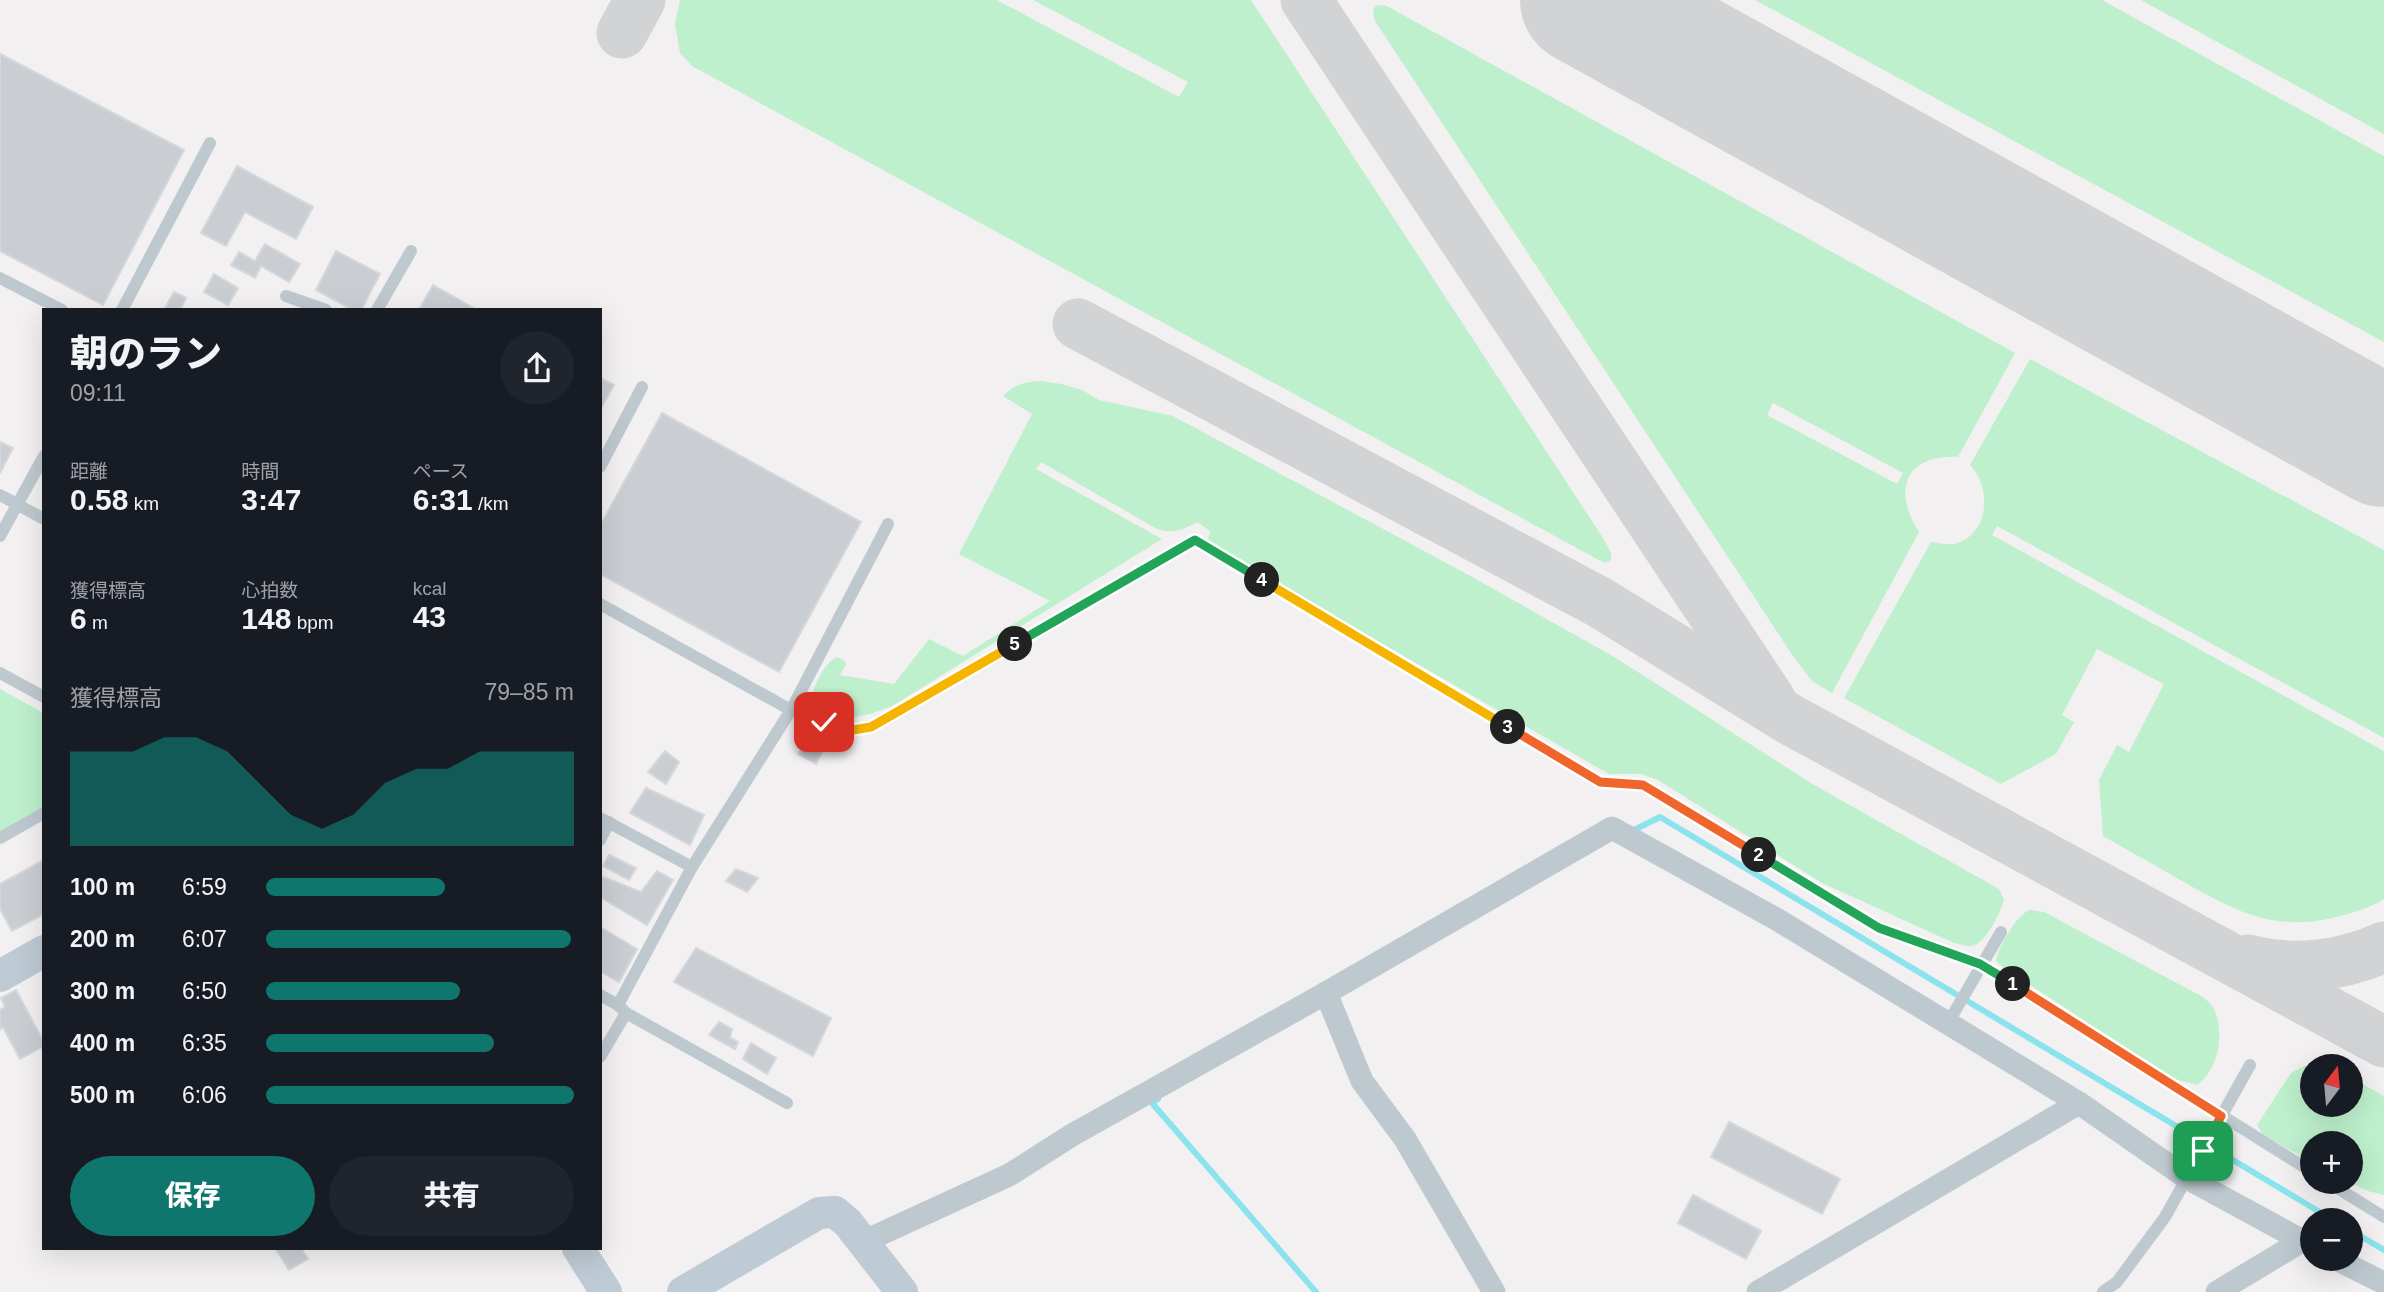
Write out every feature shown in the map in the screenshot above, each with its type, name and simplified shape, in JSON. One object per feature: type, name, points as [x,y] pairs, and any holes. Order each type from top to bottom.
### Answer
[{"type":"street","points":[[863,1242],[1009,1175],[1072,1135],[1612,828],[1953,1014],[2187,1178],[2300,1240]]},
{"type":"street","points":[[0,976],[42,952]]},
{"type":"street","points":[[1326,993],[1362,1081],[1405,1139],[1494,1292]]},
{"type":"street","points":[[1758,1292],[2079,1103]]},
{"type":"street","points":[[682,1292],[819,1213],[835,1212],[848,1223],[902,1292]]},
{"type":"street","points":[[2217,1292],[2300,1248]]},
{"type":"street","points":[[579,1250],[598,1289]]},
{"type":"street","points":[[2360,1271],[2384,1283]]},
{"type":"lane","points":[[123,308],[210,143]]},
{"type":"lane","points":[[378,308],[411,251]]},
{"type":"lane","points":[[0,278],[58,308]]},
{"type":"lane","points":[[286,296],[320,308]]},
{"type":"lane","points":[[602,463],[642,387]]},
{"type":"lane","points":[[0,536],[42,460]]},
{"type":"lane","points":[[0,495],[42,518]]},
{"type":"lane","points":[[602,1053],[692,867],[791,710],[888,524]]},
{"type":"lane","points":[[602,605],[791,710],[853,730],[871,727],[1195,540],[1600,782],[1643,785],[1879,928],[1980,964],[2300,1165]]},
{"type":"lane","points":[[0,673],[42,696]]},
{"type":"lane","points":[[0,838],[42,814]]},
{"type":"lane","points":[[605,820],[692,867]]},
{"type":"lane","points":[[1953,1014],[2001,932]]},
{"type":"lane","points":[[602,996],[787,1103]]},
{"type":"lane","points":[[2104,1292],[2117,1282],[2165,1217],[2250,1065]]},
{"type":"lane","points":[[2347,1194],[2384,1217]]},
{"type":"green space","points":[[680,0],[997,0],[1179,97],[1188,82],[1033,0],[1251,0],[1603,538],[1611,553],[1611,560],[1605,563],[1597,559],[692,66],[680,53],[675,24]]},
{"type":"green space","points":[[1755,0],[2102,0],[2384,156],[2384,342]]},
{"type":"green space","points":[[2141,0],[2384,0],[2384,134]]},
{"type":"green space","points":[[1385,5],[2015,353],[1958,457],[1926,462],[1915,469],[1909,478],[1906,503],[1919,532],[1832,693],[1812,681],[1793,656],[1375,21],[1375,6]],"holes":[[[1773,403],[1903,473],[1897,484],[1767,415]]]},
{"type":"green space","points":[[2030,359],[2384,550],[2384,738],[1997,526],[1992,535],[2384,751],[2384,899],[2360,910],[2320,920],[2299,922],[2259,917],[2240,911],[2202,892],[2103,836],[2099,780],[2117,745],[2129,752],[2164,684],[2097,649],[2062,715],[2074,722],[2056,754],[2001,784],[1844,698],[1931,542],[1954,544],[1966,539],[1981,521],[1984,510],[1982,486],[1970,465]]},
{"type":"green space","points":[[1041,381],[1082,390],[1099,400],[1173,416],[1465,573],[1616,658],[1814,785],[1999,889],[2004,900],[1992,927],[1977,944],[1969,946],[1954,943],[1822,883],[1658,780],[1641,774],[1609,774],[1212,546],[1208,539],[1210,531],[1197,522],[1178,530],[1157,529],[1041,462],[1036,469],[1162,539],[892,706],[849,718],[829,713],[812,697],[821,674],[837,657],[844,660],[846,665],[840,675],[894,684],[929,639],[963,656],[1050,601],[959,554],[1032,414],[1003,396],[1020,384]]},
{"type":"green space","points":[[0,689],[42,712],[42,807],[0,831]]},
{"type":"green space","points":[[2030,910],[2044,912],[2203,997],[2213,1007],[2219,1029],[2218,1050],[2210,1070],[2197,1085],[2174,1079],[1996,961],[2009,932],[2019,918]]},
{"type":"green space","points":[[2300,1068],[2300,1117],[2363,1117],[2363,1084],[2384,1096],[2384,1195],[2363,1189],[2363,1131],[2300,1131],[2300,1155],[2263,1135],[2257,1125],[2291,1073]]},
{"type":"building","points":[[0,54],[184,150],[103,305],[0,251]]},
{"type":"building","points":[[237,166],[313,207],[296,239],[245,212],[226,246],[201,233]]},
{"type":"building","points":[[265,244],[300,264],[289,282],[261,266],[255,278],[231,265],[239,252],[255,261]]},
{"type":"building","points":[[336,251],[380,274],[362,308],[349,308],[316,290]]},
{"type":"building","points":[[214,274],[238,288],[228,305],[204,292]]},
{"type":"building","points":[[433,285],[473,308],[420,308]]},
{"type":"building","points":[[174,292],[186,298],[181,308],[165,308]]},
{"type":"building","points":[[602,379],[614,385],[602,406]]},
{"type":"building","points":[[662,413],[861,522],[779,672],[602,575],[602,522]]},
{"type":"building","points":[[0,442],[13,448],[0,473]]},
{"type":"building","points":[[808,742],[822,752],[816,764],[798,754]]},
{"type":"building","points":[[665,751],[679,762],[666,784],[648,772]]},
{"type":"building","points":[[646,788],[704,815],[690,845],[630,813]]},
{"type":"building","points":[[609,855],[636,868],[629,880],[603,866]]},
{"type":"building","points":[[42,861],[42,915],[12,931],[0,909],[0,884]]},
{"type":"building","points":[[736,869],[758,878],[747,892],[726,881]]},
{"type":"building","points":[[657,871],[673,880],[647,925],[602,898],[602,878],[603,877],[641,892]]},
{"type":"building","points":[[602,928],[637,949],[619,982],[602,972]]},
{"type":"building","points":[[696,948],[831,1018],[813,1056],[674,982]]},
{"type":"building","points":[[16,990],[42,1039],[42,1047],[20,1059],[3,1027],[0,1029],[0,1010],[5,1007],[1,998]]},
{"type":"building","points":[[719,1022],[732,1029],[730,1038],[738,1042],[735,1049],[709,1035]]},
{"type":"building","points":[[751,1043],[776,1058],[767,1074],[743,1059]]},
{"type":"building","points":[[1729,1122],[1840,1179],[1822,1214],[1711,1157]]},
{"type":"building","points":[[1693,1195],[1761,1231],[1746,1259],[1678,1223]]},
{"type":"building","points":[[276,1250],[302,1250],[308,1259],[289,1270]]},
{"type":"waterway","points":[[1630,832],[1660,817],[2313,1208]]},
{"type":"waterway","points":[[1158,1099],[1152,1103],[1316,1292]]},
{"type":"waterway","points":[[2363,1238],[2384,1250]]},
{"type":"taxiway","points":[[622,33],[640,0]]},
{"type":"taxiway","points":[[1306,0],[1771,701]]},
{"type":"taxiway","points":[[1600,0],[1613,15]]},
{"type":"taxiway","points":[[1078,324],[1599,602],[1791,720],[2384,1042]]},
{"type":"taxiway","points":[[2248,960],[2282,966],[2317,965],[2351,959],[2384,947]]},
{"type":"runway","points":[[1585,0],[2384,442]]},
{"type":"route","points":[[824,722],[853,730],[871,727],[1195,540],[1600,782],[1643,785],[1879,928],[1980,964],[2221,1116],[2203,1151]]}]
